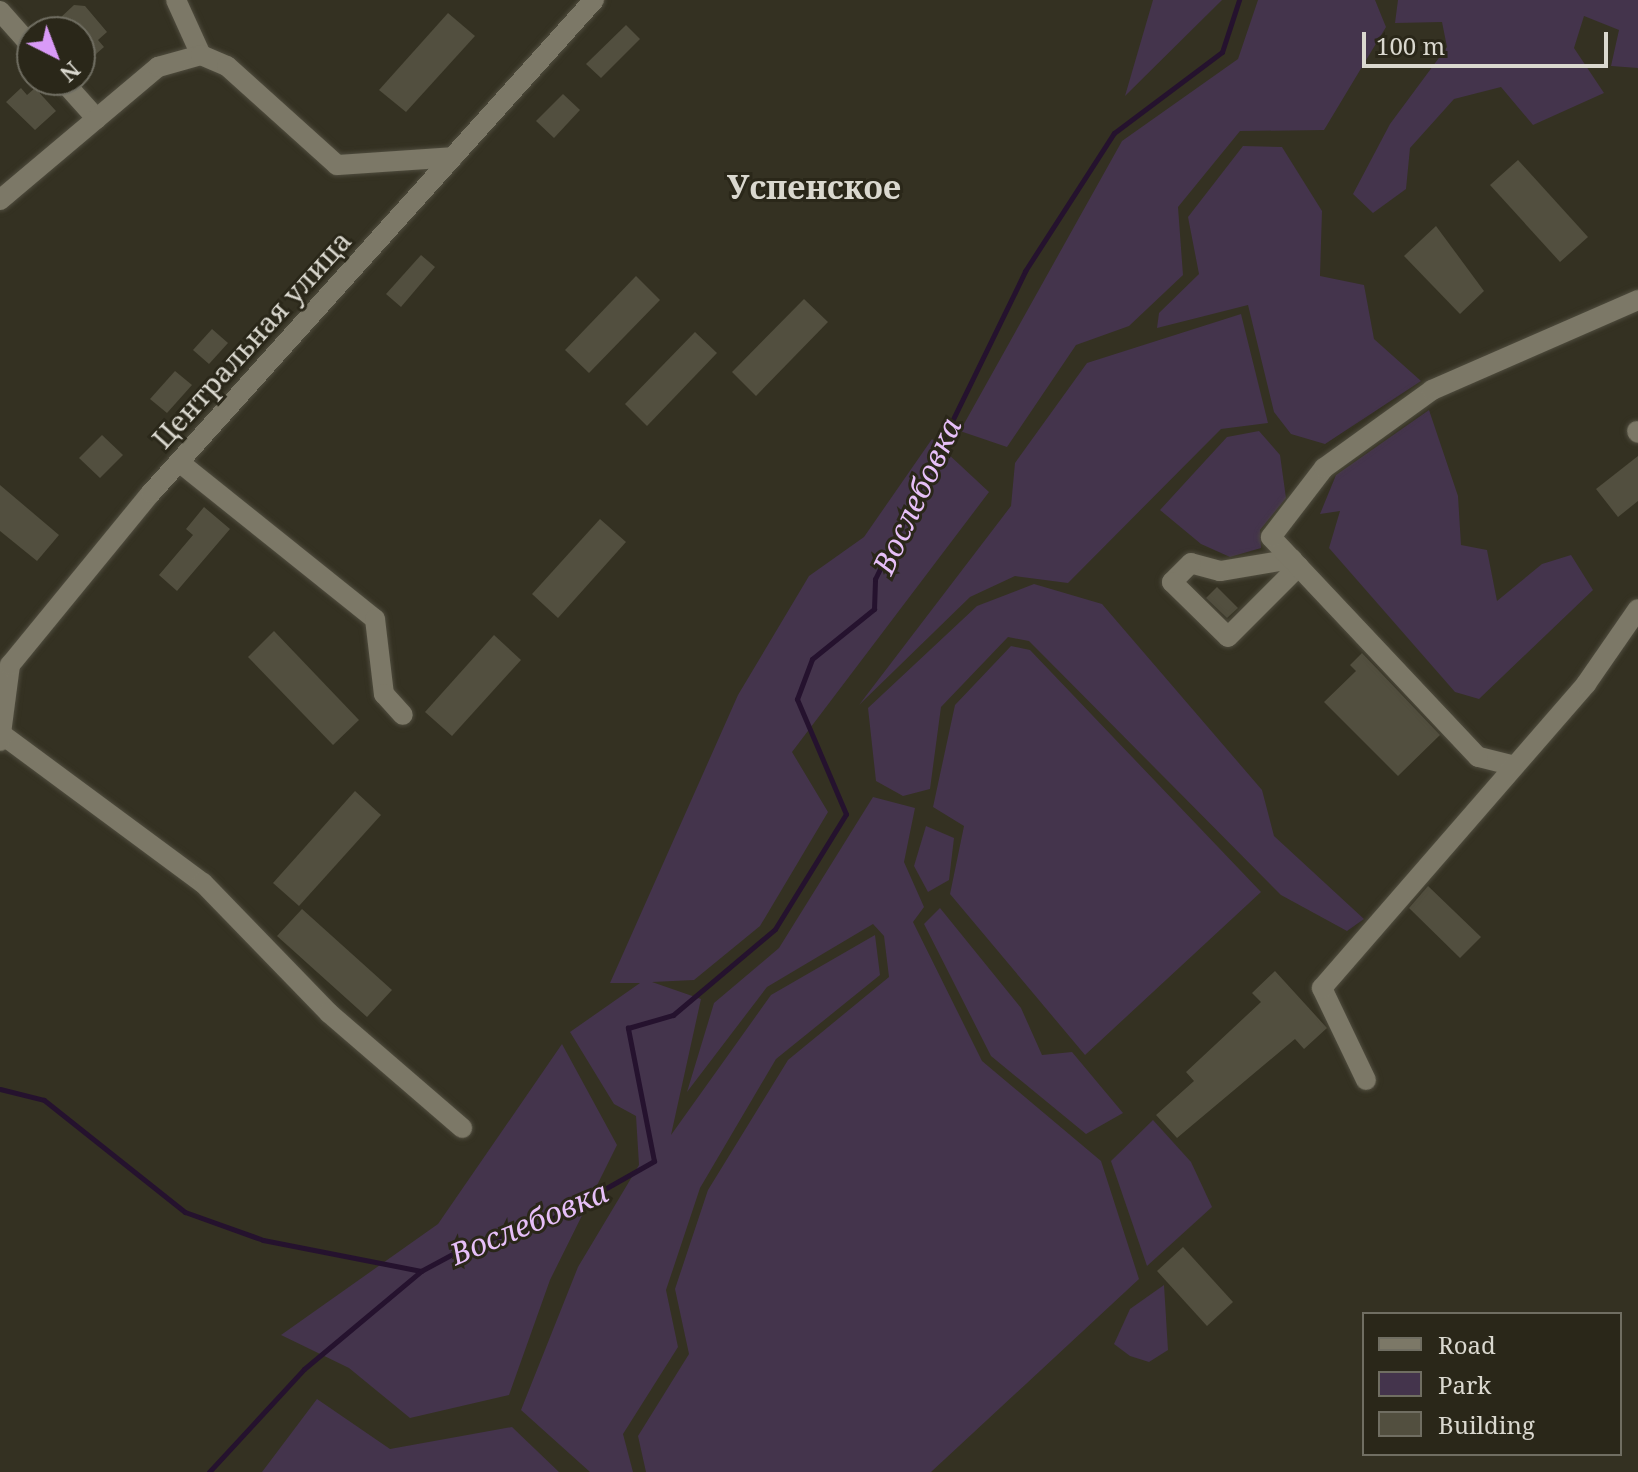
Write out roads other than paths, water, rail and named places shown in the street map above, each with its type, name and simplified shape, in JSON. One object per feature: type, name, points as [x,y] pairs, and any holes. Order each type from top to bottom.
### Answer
[{"type":"street","points":[[176,0],[201,55]]},
{"type":"street","name":"Центральная улица","points":[[0,741],[10,665],[179,462],[594,0]]},
{"type":"street","points":[[0,11],[16,29]]},
{"type":"street","points":[[0,200],[158,67],[201,55],[227,66],[337,165],[453,157]]},
{"type":"street","points":[[76,96],[97,119]]},
{"type":"street","points":[[1511,765],[1478,757],[1271,537],[1324,468],[1358,439],[1432,390],[1638,300]]},
{"type":"street","points":[[179,462],[375,619],[384,694],[403,715]]},
{"type":"street","points":[[1296,562],[1228,637],[1172,582],[1191,563],[1220,571],[1296,562]]},
{"type":"street","points":[[1366,1080],[1322,988],[1511,765],[1586,684],[1638,609]]},
{"type":"street","points":[[0,733],[203,883],[329,1013],[462,1128]]},
{"type":"waterway","name":"Вослебовка","points":[[209,1472],[304,1369],[421,1271],[473,1243],[541,1225],[654,1161],[628,1028],[673,1015],[775,929],[846,814],[797,699],[812,659],[874,609],[875,579],[1025,271],[1114,133],[1222,52],[1239,0]]},
{"type":"waterway","points":[[0,1089],[44,1100],[185,1212],[263,1240],[421,1271]]},
{"type":"district","name":"Успенское","points":[[814,187]]}]
